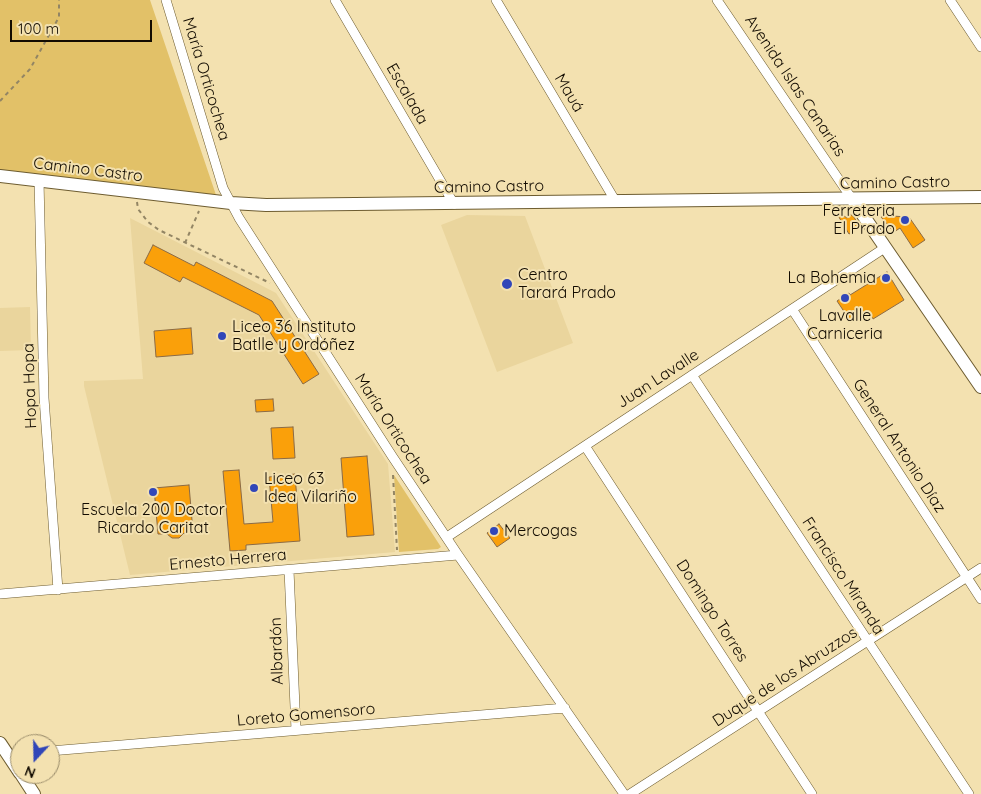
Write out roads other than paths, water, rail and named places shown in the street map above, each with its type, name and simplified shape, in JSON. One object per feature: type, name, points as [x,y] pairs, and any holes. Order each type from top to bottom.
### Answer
[{"type":"street","name":"María Orticochea","points":[[166,0],[223,188],[231,203],[392,456],[458,555],[624,794]]},
{"type":"street","name":"Escalada","points":[[335,0],[454,204]]},
{"type":"street","name":"Mauá","points":[[496,0],[616,202]]},
{"type":"street","name":"Avenida Islas Canarias","points":[[717,0],[981,388]]},
{"type":"street","points":[[950,0],[981,47]]},
{"type":"street","name":"Camino Castro","points":[[0,176],[231,203],[266,205],[981,197]]},
{"type":"street","name":"Hopa Hopa","points":[[39,180],[44,398],[58,590]]},
{"type":"street","name":"Juan Lavalle","points":[[447,537],[886,247]]},
{"type":"street","name":"General Antonio Díaz","points":[[792,309],[981,599]]},
{"type":"street","name":"Francisco Miranda","points":[[692,375],[969,794]]},
{"type":"street","name":"Domingo Torres","points":[[585,446],[812,794]]},
{"type":"street","name":"Ernesto Herrera","points":[[0,594],[458,555]]},
{"type":"street","name":"Duque de los Abruzzos","points":[[630,794],[981,568]]},
{"type":"street","name":"Albardón","points":[[289,570],[296,730]]},
{"type":"street","name":"Loreto Gomensoro","points":[[60,751],[564,708]]},
{"type":"street","points":[[0,743],[10,752]]},
{"type":"place","name":"Ferreteria El Prado","points":[[905,220]]},
{"type":"place","name":"La Bohemia","points":[[886,278]]},
{"type":"place","name":"Centro Tarará Prado","points":[[507,284]]},
{"type":"place","name":"Lavalle Carniceria","points":[[845,298]]},
{"type":"place","name":"Liceo 36 Instituto Batlle y Ordóñez","points":[[222,336]]},
{"type":"place","name":"Liceo 63 Idea Vilariño","points":[[254,488]]},
{"type":"place","name":"Escuela 200 Doctor Ricardo Caritat","points":[[153,492]]},
{"type":"place","name":"Mercogas","points":[[494,531]]}]
